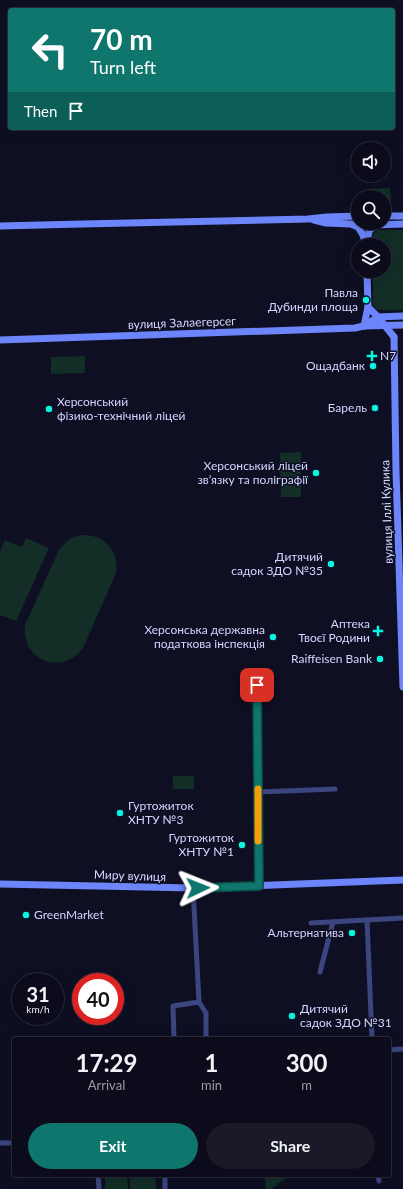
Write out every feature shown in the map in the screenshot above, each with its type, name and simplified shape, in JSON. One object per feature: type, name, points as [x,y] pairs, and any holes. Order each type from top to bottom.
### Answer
[{"type":"street","points":[[0,226],[308,219],[351,216]]},
{"type":"street","points":[[368,238],[369,231],[375,225],[403,222],[400,216]]},
{"type":"street","points":[[308,219],[326,223],[351,224],[358,227],[364,238]]},
{"type":"street","points":[[364,326],[368,307],[367,278]]},
{"type":"street","points":[[368,307],[394,337],[403,325]]},
{"type":"street","points":[[364,326],[378,317],[403,316]]},
{"type":"street","name":"вулиця Залаегерсег","points":[[0,340],[339,329],[364,326],[403,325]]},
{"type":"street","name":"вулиця Іллі Кулика","points":[[394,337],[396,471],[402,605],[403,687]]},
{"type":"street","points":[[257,685],[259,886]]},
{"type":"street","points":[[258,792],[335,789]]},
{"type":"street","name":"Миру вулиця","points":[[0,884],[193,888],[403,880]]},
{"type":"street","points":[[193,888],[199,1002],[206,1013],[206,1037]]},
{"type":"street","points":[[311,923],[403,918]]},
{"type":"street","points":[[367,920],[372,1037]]},
{"type":"street","points":[[320,972],[333,922]]},
{"type":"street","points":[[174,1037],[173,1006],[199,1002]]},
{"type":"street","points":[[391,1050],[403,1049]]},
{"type":"street","points":[[0,1143],[12,1143]]},
{"type":"street","points":[[98,1177],[99,1189]]},
{"type":"street","points":[[165,1177],[166,1189]]},
{"type":"green space","points":[[390,188],[390,190],[369,190]]},
{"type":"green space","points":[[378,230],[403,230],[403,310],[377,310],[373,305],[373,278],[391,278],[391,238],[373,238],[373,234]]},
{"type":"green space","points":[[85,356],[85,373],[51,374],[51,357]]},
{"type":"green space","points":[[301,452],[301,497],[281,497],[280,453]]},
{"type":"green space","points":[[81,535],[97,537],[108,545],[115,557],[116,573],[83,648],[74,657],[64,662],[54,663],[44,660],[36,655],[29,647],[25,637],[25,625],[59,550],[68,540]]},
{"type":"green space","points":[[26,538],[49,548],[16,621],[0,615],[0,552],[5,540],[22,547]]},
{"type":"green space","points":[[173,776],[194,776],[194,789],[173,789]]},
{"type":"green space","points":[[105,1177],[127,1177],[128,1189],[105,1189]]},
{"type":"green space","points":[[130,1177],[155,1177],[156,1189],[130,1189]]},
{"type":"green space","points":[[265,1177],[286,1177],[271,1189],[266,1189]]},
{"type":"slow traffic","points":[[258,789],[258,841]]},
{"type":"place","name":"Павла Дубинди площа","points":[[366,300]]},
{"type":"place","name":"N7","points":[[372,356]]},
{"type":"place","name":"Ощадбанк","points":[[373,366]]},
{"type":"place","name":"Барель","points":[[375,408]]},
{"type":"place","name":"Херсонський фізико-технічний ліцей","points":[[49,409]]},
{"type":"place","name":"Херсонський ліцей зв’язку та поліграфії","points":[[316,473]]},
{"type":"place","name":"Дитячий садок ЗДО №35","points":[[331,564]]},
{"type":"place","name":"Аптека Твоєї Родини","points":[[378,631]]},
{"type":"place","name":"Херсонська державна податкова інспекція","points":[[273,637]]},
{"type":"place","name":"Raiffeisen Bank","points":[[380,659]]},
{"type":"place","name":"Гуртожиток ХНТУ №3","points":[[120,813]]},
{"type":"place","name":"Гуртожиток ХНТУ №1","points":[[242,845]]},
{"type":"place","name":"GreenMarket","points":[[26,915]]},
{"type":"place","name":"Альтернатива","points":[[352,933]]},
{"type":"place","name":"Дитячий садок ЗДО №31","points":[[292,1016]]},
{"type":"route","points":[[198,888],[259,886],[257,685]]}]
